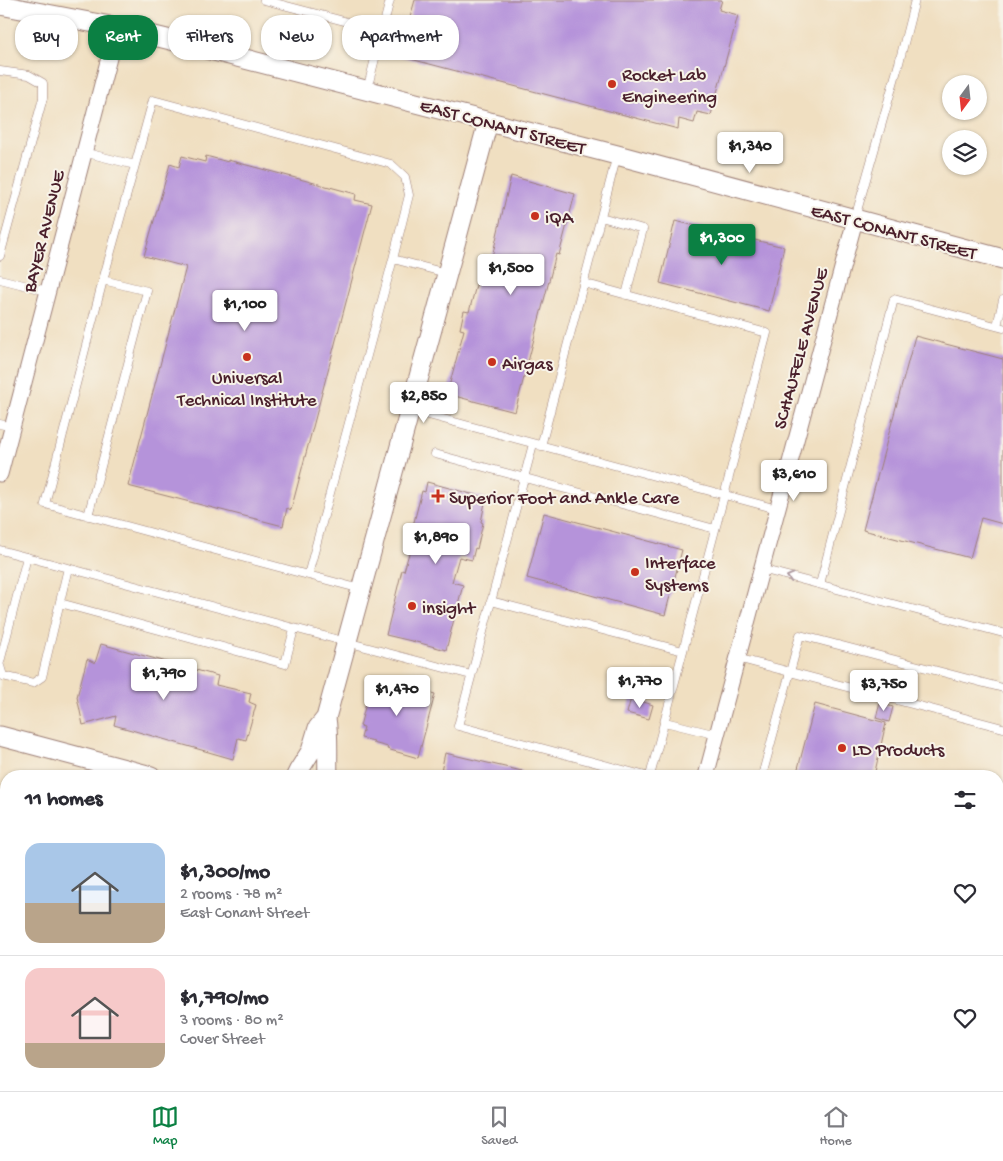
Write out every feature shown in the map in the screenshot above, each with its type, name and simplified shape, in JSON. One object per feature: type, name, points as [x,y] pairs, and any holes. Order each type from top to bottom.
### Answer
[{"type":"street","name":"EAST CONANT STREET","points":[[0,5],[23,5],[88,20]]},
{"type":"street","name":"EAST CONANT STREET","points":[[158,38],[617,155],[1003,259]]},
{"type":"street","name":"BAYER AVENUE","points":[[0,474],[6,425],[47,291],[108,60]]},
{"type":"street","points":[[299,770],[311,751],[318,728],[326,718],[488,122]]},
{"type":"street","name":"SCHAUFELE AVENUE","points":[[708,770],[854,220]]},
{"type":"street","points":[[326,718],[328,732],[328,770]]},
{"type":"street","points":[[0,736],[128,770]]},
{"type":"lane","points":[[264,0],[342,20]]},
{"type":"lane","points":[[386,15],[390,0]]},
{"type":"lane","points":[[854,220],[915,0]]},
{"type":"lane","points":[[367,90],[375,60]]},
{"type":"lane","points":[[0,71],[29,75],[44,83],[43,98],[3,236],[0,256]]},
{"type":"lane","points":[[308,575],[409,195],[404,177],[391,164],[153,100],[103,280],[45,504],[88,516],[308,575],[361,589]]},
{"type":"lane","points":[[83,152],[134,165]]},
{"type":"lane","points":[[617,155],[584,283],[537,445],[524,478],[458,726],[623,770]]},
{"type":"lane","points":[[601,217],[643,229],[626,295]]},
{"type":"lane","points":[[393,259],[447,274]]},
{"type":"lane","points":[[0,279],[47,291]]},
{"type":"lane","points":[[88,516],[146,291],[103,280]]},
{"type":"lane","points":[[584,283],[767,333],[652,770]]},
{"type":"lane","points":[[820,584],[894,300],[1000,327],[1003,300]]},
{"type":"lane","points":[[410,410],[777,509]]},
{"type":"lane","points":[[435,454],[715,529]]},
{"type":"lane","points":[[0,550],[471,675]]},
{"type":"lane","points":[[27,557],[0,664],[3,676],[33,683],[42,677],[68,568]]},
{"type":"lane","points":[[761,569],[1003,633]]},
{"type":"lane","points":[[490,601],[683,651]]},
{"type":"lane","points":[[60,603],[284,664],[294,629]]},
{"type":"lane","points":[[764,770],[800,634],[1003,688]]},
{"type":"lane","points":[[737,658],[1003,728]]},
{"type":"lane","points":[[665,722],[717,735]]},
{"type":"building","name":"Rocket Lab Engineering","points":[[415,0],[722,0],[719,10],[738,15],[711,115],[697,112],[694,123],[679,119],[678,129],[414,60],[459,60],[459,15],[411,15]]},
{"type":"building","name":"Universal Technical Institute","points":[[182,156],[205,162],[206,156],[228,162],[228,160],[356,194],[355,200],[372,204],[291,510],[287,508],[283,526],[128,486],[186,267],[144,256],[170,164],[179,167]]},
{"type":"building","name":"Airgas","points":[[511,176],[575,194],[559,255],[556,254],[515,412],[447,394],[464,330],[460,329],[464,311],[469,312],[484,255],[492,257]]},
{"type":"building","points":[[675,221],[784,247],[769,311],[660,283]]},
{"type":"building","points":[[915,336],[1003,359],[1003,524],[981,518],[970,558],[863,530]]},
{"type":"building","points":[[427,482],[486,498],[477,549],[475,548],[472,560],[459,557],[452,582],[463,585],[446,650],[386,635],[402,570],[404,571],[411,546],[408,545],[422,491],[425,492]]},
{"type":"building","points":[[544,513],[682,550],[665,615],[527,578]]},
{"type":"building","points":[[101,644],[218,676],[216,685],[251,693],[249,702],[256,705],[246,740],[238,738],[233,759],[114,725],[116,716],[83,725],[77,697],[87,659],[95,663]]},
{"type":"building","points":[[373,677],[435,694],[418,758],[387,749],[388,747],[373,743],[374,741],[361,738],[364,727],[360,726]]},
{"type":"building","points":[[631,698],[653,705],[649,719],[627,713]]},
{"type":"building","points":[[880,703],[893,707],[889,722],[876,718]]},
{"type":"building","name":"LD Products","points":[[815,704],[886,723],[875,770],[798,770]]},
{"type":"building","points":[[445,753],[518,770],[441,770]]},
{"type":"place","name":"Rocket Lab Engineering","points":[[612,84]]},
{"type":"place","name":"iQA","points":[[535,216]]},
{"type":"place","name":"Universal Technical Institute","points":[[247,357]]},
{"type":"place","name":"Airgas","points":[[492,362]]},
{"type":"place","name":"Superior Foot and Ankle Care","points":[[438,496]]},
{"type":"place","name":"Interface Systems","points":[[635,572]]},
{"type":"place","name":"insight","points":[[412,606]]},
{"type":"place","name":"LD Products","points":[[842,748]]}]
